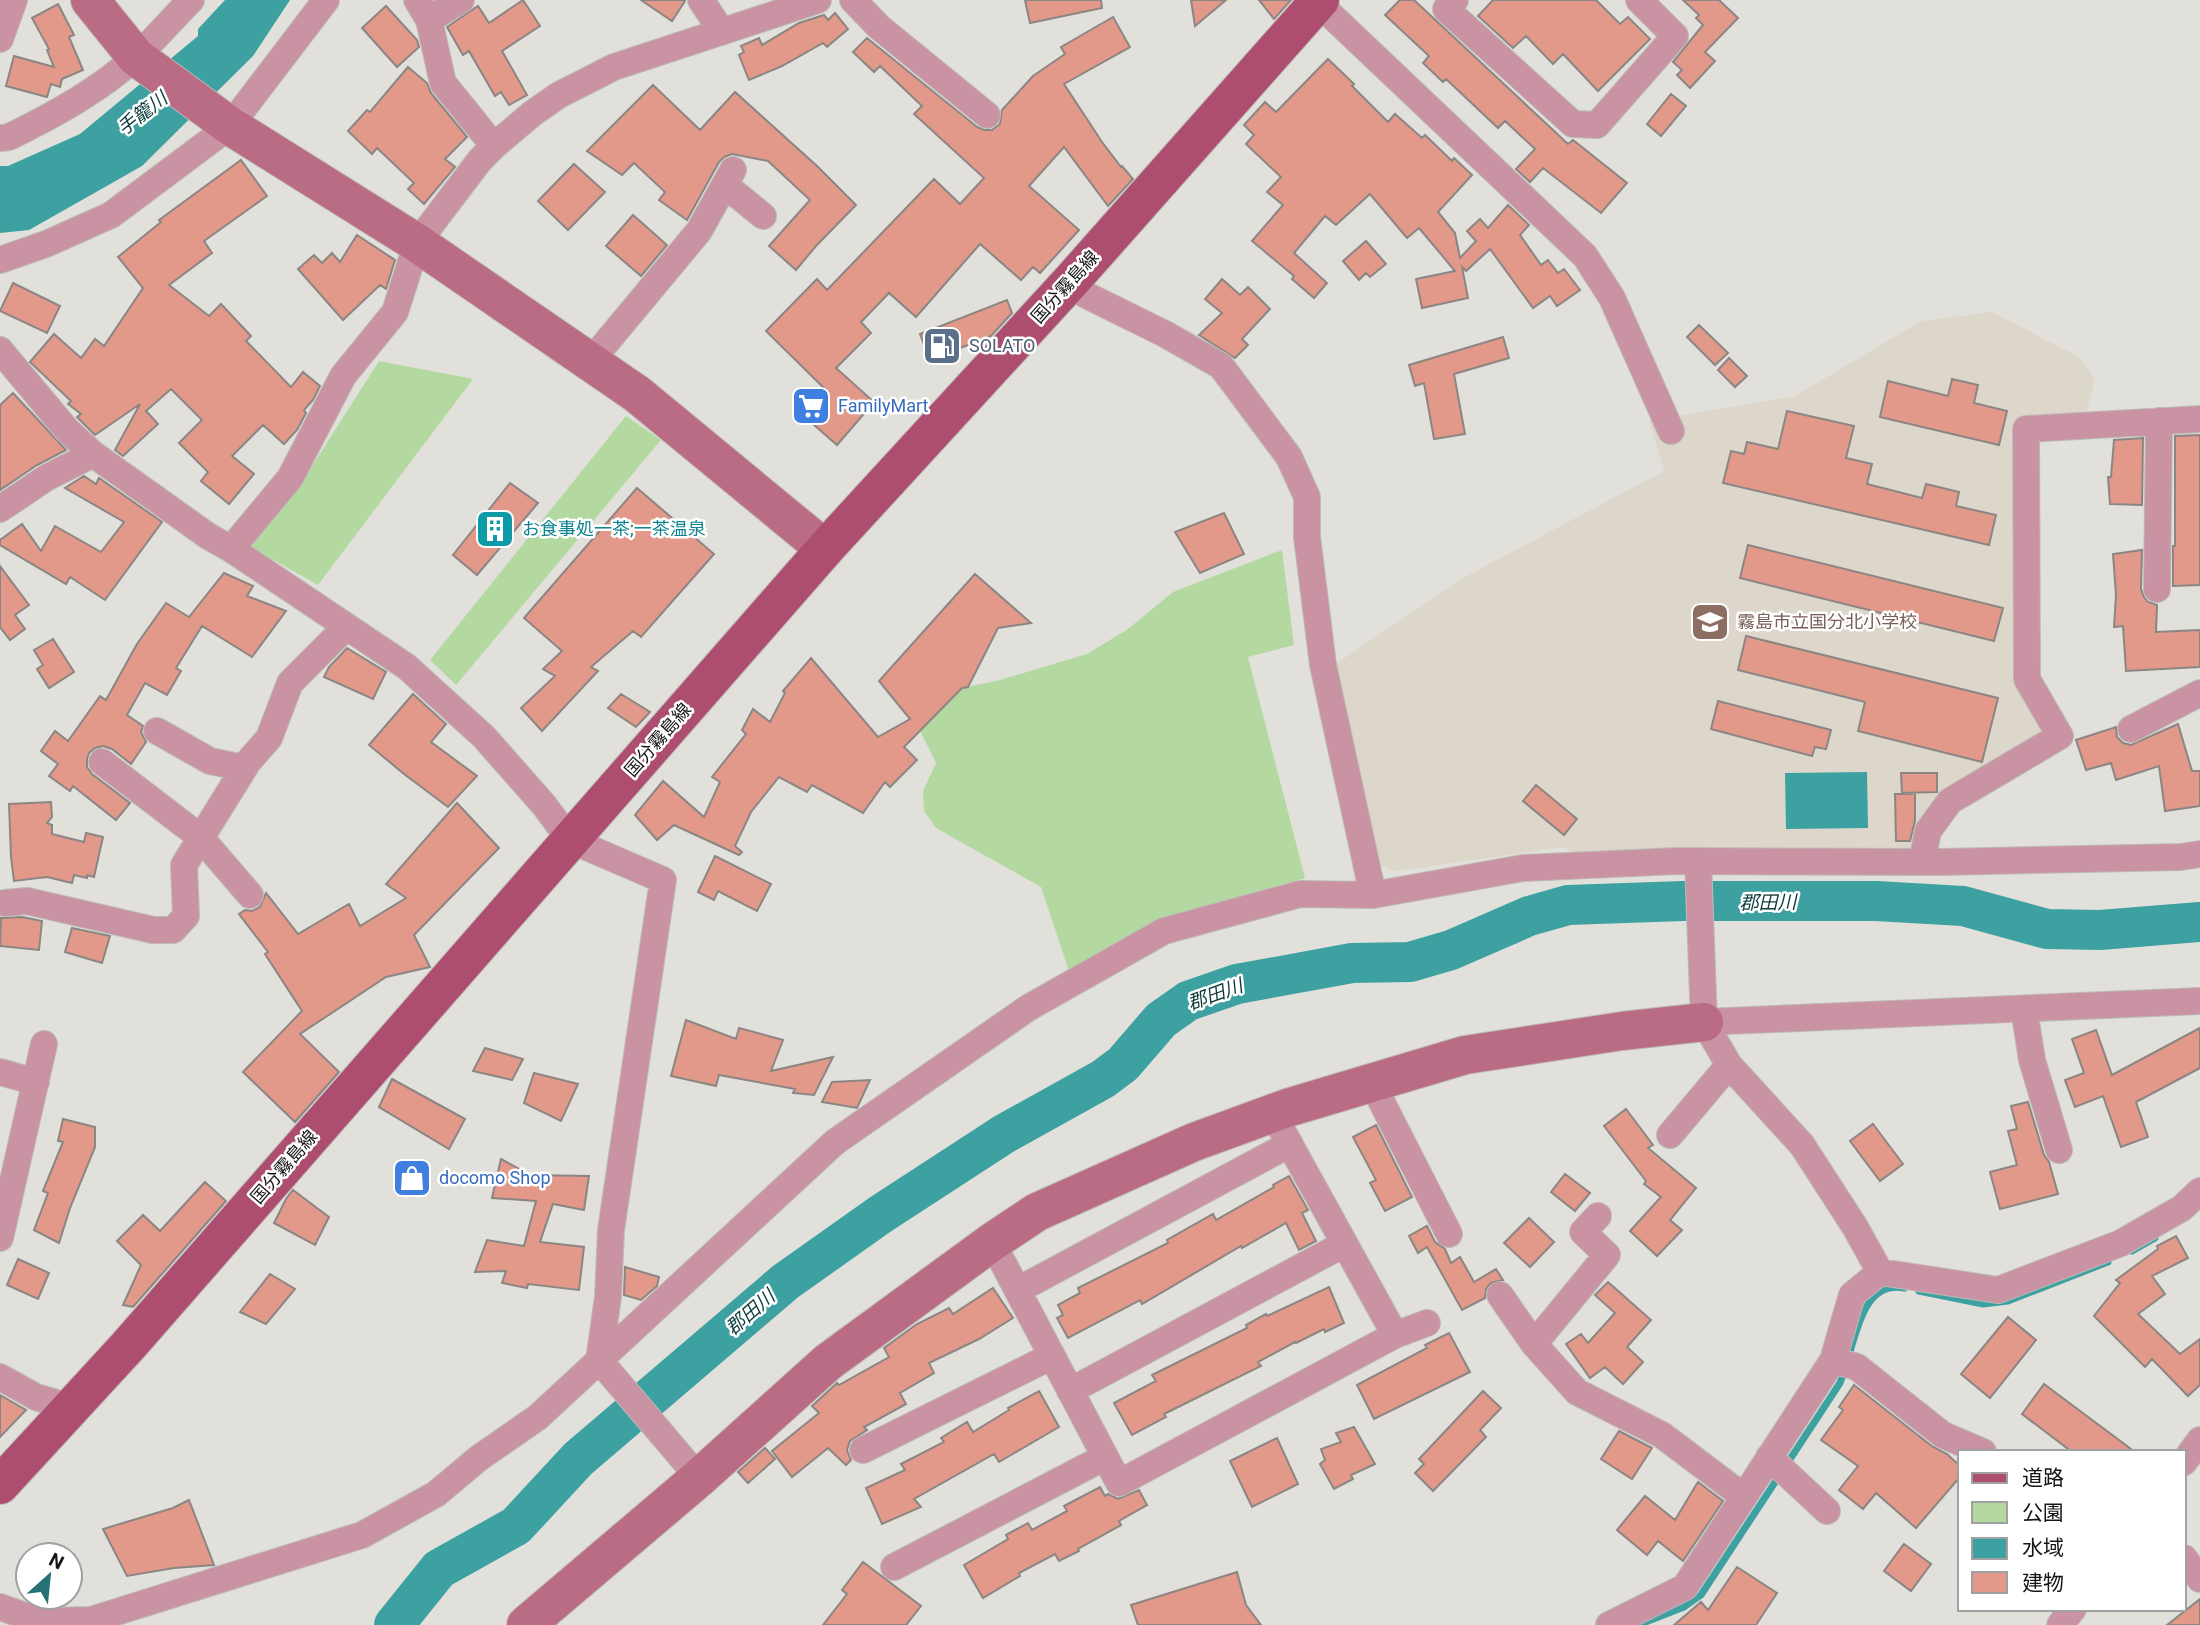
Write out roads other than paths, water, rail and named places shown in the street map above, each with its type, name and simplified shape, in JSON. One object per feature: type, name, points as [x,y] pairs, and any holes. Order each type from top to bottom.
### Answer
[{"type":"main road","name":"国分霧島線","points":[[0,1485],[128,1346],[825,550],[1071,281],[1318,1]]},
{"type":"street","points":[[0,39],[14,0]]},
{"type":"street","points":[[90,0],[136,57],[230,126],[417,243],[637,394],[825,550]]},
{"type":"street","points":[[0,138],[9,137],[63,110],[136,57],[191,0]]},
{"type":"street","points":[[0,260],[46,244],[111,215],[230,126],[326,0]]},
{"type":"street","points":[[461,0],[423,10],[443,83],[494,146]]},
{"type":"street","points":[[701,0],[722,32]]},
{"type":"street","points":[[231,549],[290,478],[343,376],[395,312],[417,243],[480,160],[494,146],[533,113],[586,81],[628,62],[818,0]]},
{"type":"street","points":[[853,0],[879,27],[987,115]]},
{"type":"street","points":[[1455,0],[1446,9],[1573,124],[1597,125],[1675,36],[1639,0]]},
{"type":"street","points":[[1318,1],[1585,256],[1612,298],[1671,431]]},
{"type":"street","points":[[590,362],[699,231],[729,178],[763,216]]},
{"type":"street","points":[[1071,281],[1086,295],[1165,334],[1221,366],[1289,457],[1307,497],[1307,537],[1323,666],[1373,895]]},
{"type":"street","points":[[0,350],[65,429],[93,454],[208,536],[407,667],[484,737],[535,795],[570,841],[663,880],[611,1230],[608,1297],[599,1360],[699,1478]]},
{"type":"street","points":[[1922,862],[1928,831],[1950,801],[2060,736],[2027,679],[2026,429],[2200,419]]},
{"type":"street","points":[[2157,589],[2159,421]]},
{"type":"street","points":[[0,509],[46,478],[93,454]]},
{"type":"street","points":[[5,903],[27,901],[153,930],[173,930],[186,916],[184,865],[244,768],[270,738],[290,683],[346,627]]},
{"type":"street","points":[[2131,729],[2200,693]]},
{"type":"street","points":[[157,731],[210,761],[244,768]]},
{"type":"street","points":[[102,762],[200,837],[250,895]]},
{"type":"street","points":[[0,1607],[39,1621],[91,1620],[362,1535],[436,1494],[479,1458],[538,1417],[835,1142],[1028,1009],[1164,931],[1300,894],[1373,895],[1523,868],[2180,857],[2200,854]]},
{"type":"street","points":[[1698,866],[1704,1016],[1729,1065],[1802,1145],[1855,1227],[1880,1272]]},
{"type":"street","points":[[1017,1290],[1282,1129],[1372,1083],[1465,1055],[1704,1016],[2024,1009],[2200,1001]]},
{"type":"street","points":[[2024,1009],[2032,1060],[2059,1150]]},
{"type":"street","points":[[0,1238],[6,1191],[44,1044]]},
{"type":"street","points":[[1670,1135],[1729,1065]]},
{"type":"street","points":[[0,1072],[36,1082]]},
{"type":"street","points":[[1372,1083],[1448,1234]]},
{"type":"street","points":[[526,1625],[699,1478],[828,1362],[1037,1212],[1194,1142],[1282,1129]]},
{"type":"street","points":[[1282,1129],[1395,1335]]},
{"type":"street","points":[[1609,1625],[1685,1587],[1744,1497],[1843,1363],[1852,1295],[1880,1272],[1998,1290],[2121,1243],[2182,1208],[2200,1191]]},
{"type":"street","points":[[1534,1344],[1616,1262],[1583,1232],[1598,1216]]},
{"type":"street","points":[[992,1242],[1119,1483],[1395,1335],[1427,1323]]},
{"type":"street","points":[[1070,1391],[1345,1244]]},
{"type":"street","points":[[1500,1295],[1534,1344],[1577,1392],[1661,1435],[1744,1497]]},
{"type":"street","points":[[863,1450],[1052,1356]]},
{"type":"street","points":[[1843,1363],[1943,1435],[1978,1450]]},
{"type":"street","points":[[0,1377],[36,1397],[70,1407]]},
{"type":"street","points":[[2186,1459],[2200,1440]]},
{"type":"street","points":[[894,1567],[1105,1457]]},
{"type":"street","points":[[1771,1459],[1827,1511]]},
{"type":"street","points":[[2186,1561],[2200,1579]]},
{"type":"street","points":[[2060,1625],[2071,1611]]},
{"type":"water","name":"手籠川","points":[[225,0],[290,0],[253,56],[142,166],[29,230],[0,233],[0,166],[8,166],[80,134],[198,36],[198,29]]},
{"type":"water","points":[[1867,772],[1868,828],[1786,829],[1785,773]]},
{"type":"waterway","name":"郡田川","points":[[394,1625],[439,1569],[516,1526],[578,1459],[785,1282],[881,1214],[1004,1134],[1103,1079],[1123,1064],[1161,1020],[1188,1001],[1237,984],[1352,963],[1410,962],[1451,950],[1529,916],[1568,905],[1683,901],[1876,901],[1963,906],[2047,929],[2100,930],[2200,922]]},
{"type":"waterway","points":[[2132,1251],[2155,1238]]},
{"type":"waterway","points":[[1919,1291],[1983,1304],[2008,1301],[2108,1262]]},
{"type":"waterway","points":[[1848,1358],[1859,1322],[1872,1300],[1880,1292],[1891,1288],[1904,1288]]},
{"type":"waterway","points":[[1638,1625],[1684,1607],[1701,1595],[1840,1383],[1845,1369]]},
{"type":"place","name":"SOLATO","points":[[942,346]]},
{"type":"place","name":"FamilyMart","points":[[811,406]]},
{"type":"place","name":"お食事処一茶;一茶温泉","points":[[495,529]]},
{"type":"place","name":"霧島市立国分北小学校","points":[[1710,622]]},
{"type":"place","name":"docomo Shop","points":[[412,1178]]}]
